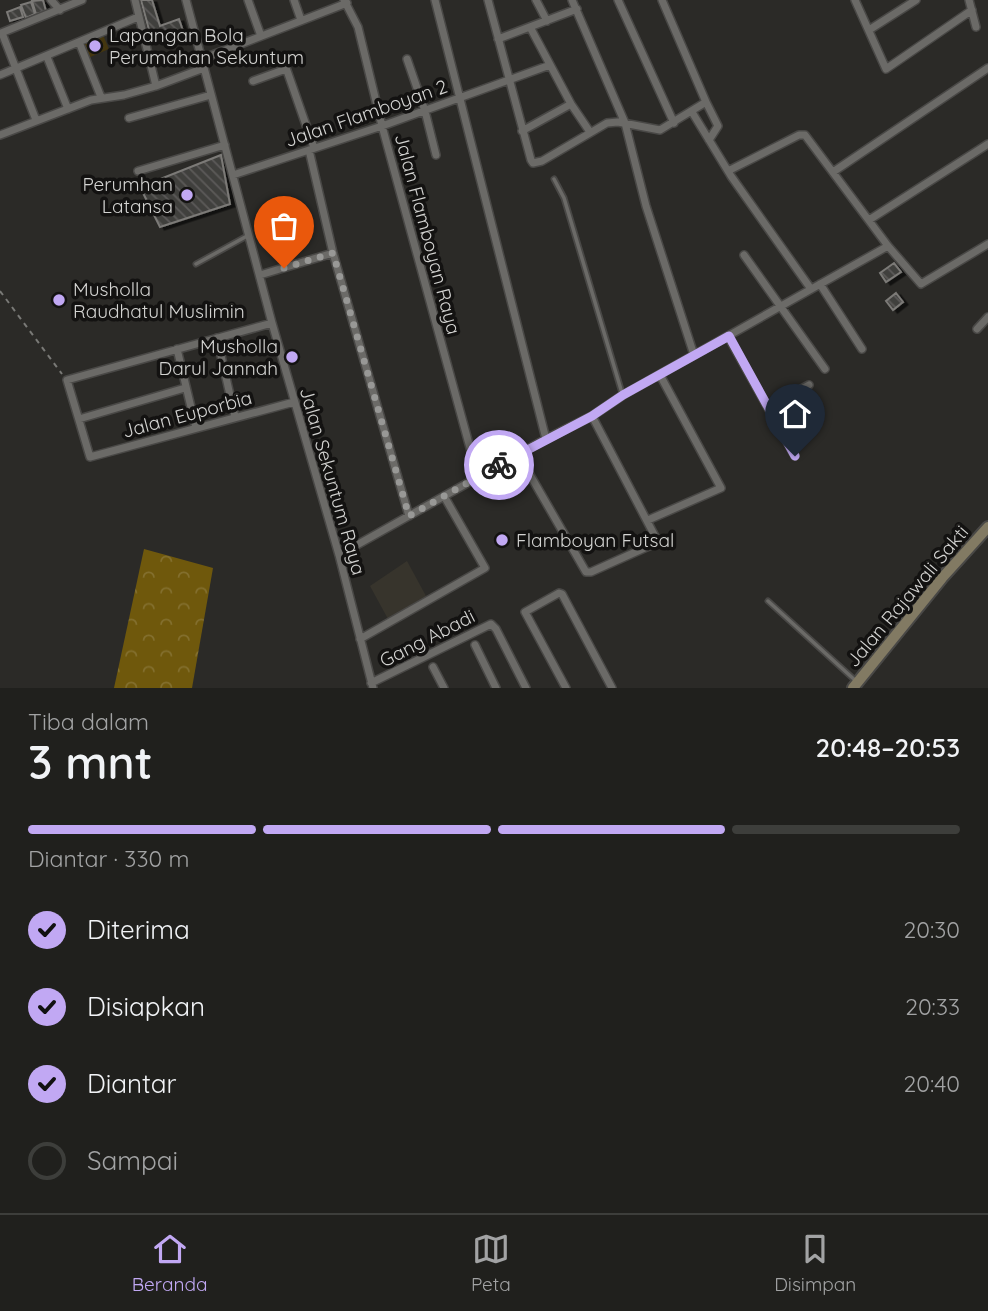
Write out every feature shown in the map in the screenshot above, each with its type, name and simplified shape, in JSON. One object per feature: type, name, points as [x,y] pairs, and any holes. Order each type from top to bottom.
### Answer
[{"type":"main road","name":"Jalan Rajawali Sakti","points":[[855,685],[942,578],[988,527]]},
{"type":"street","points":[[51,0],[60,10]]},
{"type":"street","points":[[36,120],[1,33],[82,0]]},
{"type":"street","points":[[135,0],[156,86]]},
{"type":"street","name":"Jalan Sekuntum Raya","points":[[186,0],[272,323],[339,555],[372,685]]},
{"type":"street","points":[[248,0],[261,36]]},
{"type":"street","points":[[295,0],[302,20]]},
{"type":"street","points":[[435,0],[546,439]]},
{"type":"street","points":[[488,0],[522,131],[531,160],[535,163],[607,123],[625,123],[660,130],[705,102]]},
{"type":"street","points":[[536,0],[547,21]]},
{"type":"street","points":[[572,0],[625,123],[646,206],[694,355]]},
{"type":"street","points":[[618,0],[674,123]]},
{"type":"street","points":[[662,0],[705,102],[719,127],[709,140]]},
{"type":"street","points":[[855,0],[886,69],[972,10]]},
{"type":"street","points":[[869,30],[902,4],[916,0]]},
{"type":"street","points":[[969,0],[976,27]]},
{"type":"street","points":[[202,59],[346,1]]},
{"type":"street","name":"Jalan Flamboyan Raya","points":[[346,1],[358,27],[382,126],[478,477]]},
{"type":"street","points":[[498,39],[576,9]]},
{"type":"street","points":[[0,75],[138,17]]},
{"type":"street","points":[[530,27],[571,104],[590,132]]},
{"type":"street","points":[[79,42],[101,97]]},
{"type":"street","points":[[47,57],[68,108]]},
{"type":"street","points":[[407,59],[425,111],[436,155]]},
{"type":"street","name":"Jalan Flamboyan 2","points":[[233,175],[382,126],[550,65]]},
{"type":"street","points":[[253,81],[285,66],[312,149],[333,253],[409,516]]},
{"type":"street","points":[[1,132],[101,97],[116,97],[156,86],[204,68]]},
{"type":"street","points":[[833,172],[988,68]]},
{"type":"street","points":[[129,118],[211,96]]},
{"type":"street","points":[[522,131],[571,104]]},
{"type":"street","points":[[692,111],[728,171],[811,289]]},
{"type":"street","points":[[728,171],[802,135],[807,137],[888,246],[924,284],[988,244]]},
{"type":"street","points":[[869,220],[988,144]]},
{"type":"street","points":[[138,170],[225,145]]},
{"type":"street","points":[[339,555],[518,454],[592,416],[623,395],[888,246]]},
{"type":"street","points":[[260,275],[333,253]]},
{"type":"street","points":[[744,256],[825,369]]},
{"type":"street","points":[[820,284],[862,349]]},
{"type":"street","points":[[977,328],[988,317]]},
{"type":"street","points":[[185,388],[79,419],[67,380],[272,323]]},
{"type":"street","points":[[729,336],[795,456]]},
{"type":"street","points":[[217,338],[235,417]]},
{"type":"street","points":[[177,349],[196,428]]},
{"type":"street","points":[[648,520],[721,488],[660,374]]},
{"type":"street","points":[[769,407],[809,386]]},
{"type":"street","name":"Jalan Euporbia","points":[[79,419],[90,457],[294,402]]},
{"type":"street","points":[[518,454],[584,570],[591,572],[658,542],[592,416]]},
{"type":"street","points":[[360,639],[485,568],[444,496]]},
{"type":"street","points":[[566,688],[525,612],[559,593],[562,594],[611,688]]},
{"type":"street","name":"Gang Abadi","points":[[372,685],[489,624],[496,629],[526,688]]},
{"type":"street","points":[[475,645],[496,688]]},
{"type":"street","points":[[433,667],[444,688]]},
{"type":"lane","points":[[554,179],[564,198],[623,395]]},
{"type":"lane","points":[[196,264],[249,234]]},
{"type":"lane","points":[[768,601],[855,685]]},
{"type":"path","points":[[0,291],[67,380]]},
{"type":"shaded area","name":"Lapangan Bola Perumahan Sekuntum","points":[[103,35],[109,49],[88,58],[81,43]]},
{"type":"shaded area","points":[[407,561],[426,596],[388,619],[370,586]]},
{"type":"green space","points":[[144,549],[213,568],[192,688],[114,688]]},
{"type":"building","points":[[43,0],[46,11],[36,14],[32,1]]},
{"type":"building","points":[[141,0],[152,0],[160,26],[179,19],[183,31],[152,41]]},
{"type":"building","points":[[31,2],[35,14],[26,18],[21,5]]},
{"type":"building","points":[[20,7],[23,17],[10,21],[7,12]]},
{"type":"building","name":"Perumhan Latansa","points":[[221,155],[230,204],[160,227],[140,187]]},
{"type":"building","points":[[894,263],[901,272],[886,282],[880,273]]},
{"type":"building","points":[[896,293],[903,302],[893,310],[886,301]]},
{"type":"way so far","points":[[284,268],[333,253],[409,516],[499,465]]},
{"type":"place","name":"Lapangan Bola Perumahan Sekuntum","points":[[95,46]]},
{"type":"place","name":"Perumhan Latansa","points":[[187,195]]},
{"type":"place","name":"Musholla Raudhatul Muslimin","points":[[59,300]]},
{"type":"place","name":"Musholla Darul Jannah","points":[[292,357]]},
{"type":"place","name":"Flamboyan Futsal","points":[[502,540]]},
{"type":"route","points":[[499,465],[592,416],[623,395],[729,336],[795,456]]}]
